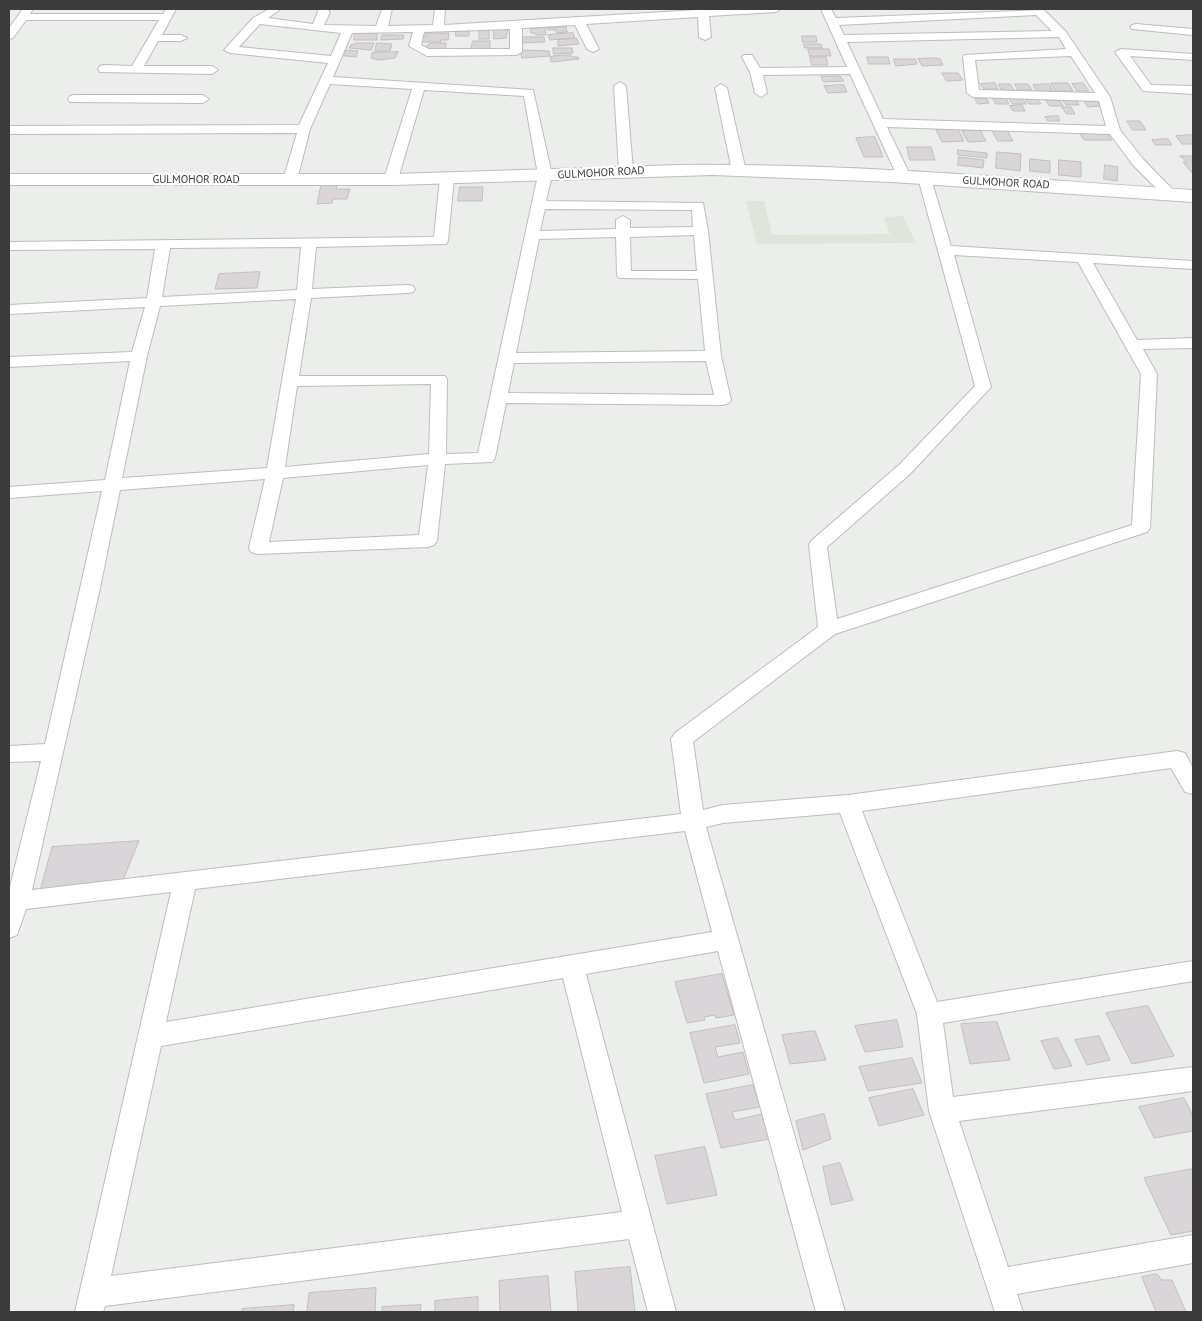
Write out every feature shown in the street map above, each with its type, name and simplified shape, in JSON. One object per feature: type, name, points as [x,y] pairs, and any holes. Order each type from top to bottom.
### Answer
[{"type":"street","points":[[276,9],[257,20],[230,50],[335,60]]},
{"type":"street","points":[[317,28],[324,12],[322,9]]},
{"type":"street","points":[[381,30],[387,9]]},
{"type":"street","points":[[438,29],[440,9]]},
{"type":"street","points":[[257,20],[348,30],[438,29],[580,21],[703,11],[776,9]]},
{"type":"street","points":[[826,9],[904,177]]},
{"type":"street","points":[[832,22],[1038,10],[1062,34],[1104,97],[1114,130],[1138,162],[1170,194]]},
{"type":"street","points":[[703,11],[706,37]]},
{"type":"street","points":[[9,36],[25,13],[169,13]]},
{"type":"street","points":[[136,69],[169,13]]},
{"type":"street","points":[[580,21],[592,49]]},
{"type":"street","points":[[419,29],[415,46],[427,53],[516,52],[516,25]]},
{"type":"street","points":[[1136,27],[1193,32]]},
{"type":"street","points":[[290,180],[304,129],[348,30]]},
{"type":"street","points":[[840,39],[1062,34]]},
{"type":"street","points":[[154,38],[181,38]]},
{"type":"street","points":[[1074,52],[969,57],[973,93],[1104,97]]},
{"type":"street","points":[[1193,57],[1121,52],[1147,88],[1193,90]]},
{"type":"street","points":[[748,57],[756,72],[762,94]]},
{"type":"street","points":[[104,69],[212,70]]},
{"type":"street","points":[[126,129],[154,69]]},
{"type":"street","points":[[756,72],[854,70]]},
{"type":"street","points":[[9,492],[275,473],[437,459],[486,458],[545,176],[530,93],[326,80]]},
{"type":"street","points":[[391,179],[418,86]]},
{"type":"street","points":[[620,86],[626,171]]},
{"type":"street","points":[[721,88],[739,171]]},
{"type":"street","points":[[74,99],[203,99]]},
{"type":"street","points":[[879,123],[1114,130]]},
{"type":"street","points":[[9,130],[304,129]]},
{"type":"street","name":"GULMOHOR ROAD","points":[[9,180],[391,179],[545,176],[626,171],[739,171],[925,178],[1087,187],[1193,196]]},
{"type":"street","points":[[9,246],[440,241],[447,178]]},
{"type":"street","points":[[828,629],[818,545],[905,469],[983,387],[925,178]]},
{"type":"street","points":[[499,398],[723,400],[713,356],[698,206],[539,205]]},
{"type":"street","points":[[622,205],[624,275],[705,275]]},
{"type":"street","points":[[533,235],[700,232]]},
{"type":"street","points":[[290,381],[439,379],[437,459],[428,541],[258,548],[275,473],[304,295],[309,243]]},
{"type":"street","points":[[9,928],[17,901],[18,871],[52,752],[113,484],[139,356],[154,300],[162,245]]},
{"type":"street","points":[[946,250],[1193,265]]},
{"type":"street","points":[[831,1312],[693,822],[682,739],[828,629],[1141,528],[1148,374],[1083,259]]},
{"type":"street","points":[[9,308],[408,289]]},
{"type":"street","points":[[1132,345],[1193,343]]},
{"type":"street","points":[[9,362],[139,356]]},
{"type":"street","points":[[507,358],[713,356]]},
{"type":"street","points":[[9,754],[52,752]]},
{"type":"street","points":[[17,901],[693,822],[723,814],[848,804],[1185,757],[1193,786]]},
{"type":"street","points":[[848,804],[929,1014],[942,1111],[1009,1312]]},
{"type":"street","points":[[185,881],[91,1302],[639,1224]]},
{"type":"street","points":[[151,1036],[725,940]]},
{"type":"street","points":[[572,966],[662,1312]]},
{"type":"street","points":[[929,1014],[1193,971]]},
{"type":"street","points":[[942,1111],[1193,1079]]},
{"type":"street","points":[[998,1283],[1193,1249]]},
{"type":"shaded area","points":[[746,201],[764,201],[772,235],[890,234],[884,217],[903,216],[916,243],[757,244]]},
{"type":"building","points":[[566,27],[567,32],[557,33],[556,30],[548,30],[547,28]]},
{"type":"building","points":[[545,28],[546,35],[536,35],[531,33],[530,29]]},
{"type":"building","points":[[494,29],[508,29],[506,38],[494,39]]},
{"type":"building","points":[[480,30],[489,30],[489,39],[479,39]]},
{"type":"building","points":[[456,31],[469,31],[469,36],[456,36]]},
{"type":"building","points":[[355,33],[377,33],[377,40],[354,40]]},
{"type":"building","points":[[426,33],[449,33],[448,40],[420,42],[420,36],[426,36]]},
{"type":"building","points":[[573,33],[575,38],[550,40],[548,35]]},
{"type":"building","points":[[382,35],[404,35],[403,39],[381,40]]},
{"type":"building","points":[[802,36],[816,36],[817,42],[803,42]]},
{"type":"building","points":[[520,37],[544,37],[545,42],[521,43]]},
{"type":"building","points":[[577,39],[579,44],[558,46],[558,40]]},
{"type":"building","points":[[473,41],[490,41],[490,50],[471,50]]},
{"type":"building","points":[[357,43],[374,43],[371,50],[349,48]]},
{"type":"building","points":[[377,43],[392,44],[390,51],[375,51]]},
{"type":"building","points":[[432,43],[446,43],[445,51],[427,51],[427,46]]},
{"type":"building","points":[[804,44],[821,44],[822,48],[805,48]]},
{"type":"building","points":[[553,48],[572,48],[573,53],[554,54]]},
{"type":"building","points":[[808,49],[829,49],[831,56],[810,56]]},
{"type":"building","points":[[346,50],[358,51],[356,57],[345,56]]},
{"type":"building","points":[[521,50],[549,51],[550,56],[522,58]]},
{"type":"building","points":[[398,52],[395,58],[378,60],[371,58],[372,53]]},
{"type":"building","points":[[571,55],[579,59],[551,62],[550,57]]},
{"type":"building","points":[[810,57],[826,57],[828,65],[812,65]]},
{"type":"building","points":[[867,57],[888,57],[890,64],[869,64]]},
{"type":"building","points":[[894,59],[915,59],[917,64],[896,66]]},
{"type":"building","points":[[918,59],[940,59],[943,65],[922,66]]},
{"type":"building","points":[[942,73],[958,73],[963,80],[947,81]]},
{"type":"building","points":[[821,76],[840,76],[844,81],[824,82]]},
{"type":"building","points":[[995,83],[998,89],[984,89],[980,84]]},
{"type":"building","points":[[1051,83],[1068,83],[1073,91],[1056,91]]},
{"type":"building","points":[[1083,83],[1089,91],[1077,91],[1072,84]]},
{"type":"building","points":[[999,84],[1010,84],[1014,90],[1002,91]]},
{"type":"building","points":[[1015,84],[1028,84],[1032,90],[1018,90]]},
{"type":"building","points":[[1049,84],[1053,91],[1037,91],[1033,85]]},
{"type":"building","points":[[844,85],[847,92],[828,93],[824,86]]},
{"type":"building","points":[[975,98],[986,98],[989,103],[978,104]]},
{"type":"building","points":[[993,98],[1006,98],[1009,104],[996,104]]},
{"type":"building","points":[[1009,98],[1022,98],[1026,104],[1013,104]]},
{"type":"building","points":[[1025,98],[1037,98],[1041,104],[1029,104]]},
{"type":"building","points":[[1075,99],[1079,105],[1066,105],[1062,100]]},
{"type":"building","points":[[1046,100],[1059,100],[1063,106],[1050,106]]},
{"type":"building","points":[[1084,100],[1097,100],[1101,106],[1088,107]]},
{"type":"building","points":[[1022,105],[1025,111],[1013,111],[1010,106]]},
{"type":"building","points":[[1062,107],[1071,107],[1075,114],[1067,114]]},
{"type":"building","points":[[1058,116],[1060,121],[1048,121],[1045,117]]},
{"type":"building","points":[[1127,121],[1140,121],[1146,130],[1133,130]]},
{"type":"building","points":[[958,129],[964,141],[942,142],[936,130]]},
{"type":"building","points":[[980,130],[986,141],[968,142],[962,131]]},
{"type":"building","points":[[992,130],[1007,130],[1013,141],[998,141]]},
{"type":"building","points":[[1107,133],[1112,140],[1084,140],[1080,134]]},
{"type":"building","points":[[1193,135],[1193,144],[1182,144],[1176,136]]},
{"type":"building","points":[[875,137],[883,157],[864,157],[856,138]]},
{"type":"building","points":[[1168,139],[1172,145],[1155,145],[1152,140]]},
{"type":"building","points":[[907,147],[931,147],[935,160],[910,160]]},
{"type":"building","points":[[958,150],[987,153],[987,158],[958,155]]},
{"type":"building","points":[[997,152],[1021,154],[1020,171],[996,168]]},
{"type":"building","points":[[1180,156],[1193,156],[1193,174],[1183,162],[1186,162],[1185,160]]},
{"type":"building","points":[[959,157],[984,160],[983,168],[958,165]]},
{"type":"building","points":[[1030,159],[1050,161],[1050,173],[1030,171]]},
{"type":"building","points":[[1059,160],[1081,162],[1081,177],[1059,175]]},
{"type":"building","points":[[1105,165],[1118,167],[1117,181],[1104,179]]},
{"type":"building","points":[[337,184],[336,189],[350,189],[347,199],[333,199],[332,203],[317,204],[321,185]]},
{"type":"building","points":[[460,187],[483,187],[482,201],[458,201]]},
{"type":"building","points":[[260,272],[257,288],[215,289],[219,274]]},
{"type":"building","points":[[139,841],[123,880],[40,891],[52,847]]},
{"type":"building","points":[[722,974],[734,1015],[716,1018],[715,1015],[704,1017],[705,1020],[687,1023],[675,982]]},
{"type":"building","points":[[1148,1006],[1174,1056],[1132,1064],[1106,1013]]},
{"type":"building","points":[[897,1020],[903,1047],[865,1052],[855,1026]]},
{"type":"building","points":[[997,1022],[1010,1060],[970,1064],[961,1024]]},
{"type":"building","points":[[735,1025],[740,1043],[715,1047],[718,1057],[743,1052],[749,1074],[704,1083],[690,1033]]},
{"type":"building","points":[[815,1031],[826,1060],[790,1064],[782,1035]]},
{"type":"building","points":[[1099,1036],[1110,1060],[1087,1065],[1075,1040]]},
{"type":"building","points":[[1058,1038],[1072,1066],[1054,1069],[1041,1041]]},
{"type":"building","points":[[912,1058],[922,1083],[868,1091],[859,1067]]},
{"type":"building","points":[[753,1085],[760,1107],[732,1112],[735,1120],[762,1114],[769,1139],[721,1148],[706,1094]]},
{"type":"building","points":[[913,1089],[924,1115],[879,1126],[869,1098]]},
{"type":"building","points":[[1184,1098],[1193,1116],[1193,1131],[1154,1138],[1139,1107]]},
{"type":"building","points":[[824,1114],[831,1139],[803,1150],[796,1121]]},
{"type":"building","points":[[705,1147],[717,1195],[667,1204],[655,1156]]},
{"type":"building","points":[[840,1163],[853,1200],[831,1205],[823,1167]]},
{"type":"building","points":[[1193,1169],[1193,1231],[1171,1235],[1144,1178]]},
{"type":"building","points":[[630,1267],[635,1312],[578,1312],[575,1272]]},
{"type":"building","points":[[1157,1274],[1162,1280],[1172,1280],[1186,1312],[1156,1312],[1142,1277]]},
{"type":"building","points":[[548,1276],[551,1312],[500,1312],[499,1281]]},
{"type":"building","points":[[376,1288],[375,1312],[307,1312],[309,1293]]},
{"type":"building","points":[[478,1297],[478,1312],[435,1312],[435,1301]]},
{"type":"building","points":[[294,1305],[293,1312],[242,1312],[242,1309]]},
{"type":"building","points":[[421,1305],[420,1312],[382,1312],[382,1307]]}]
